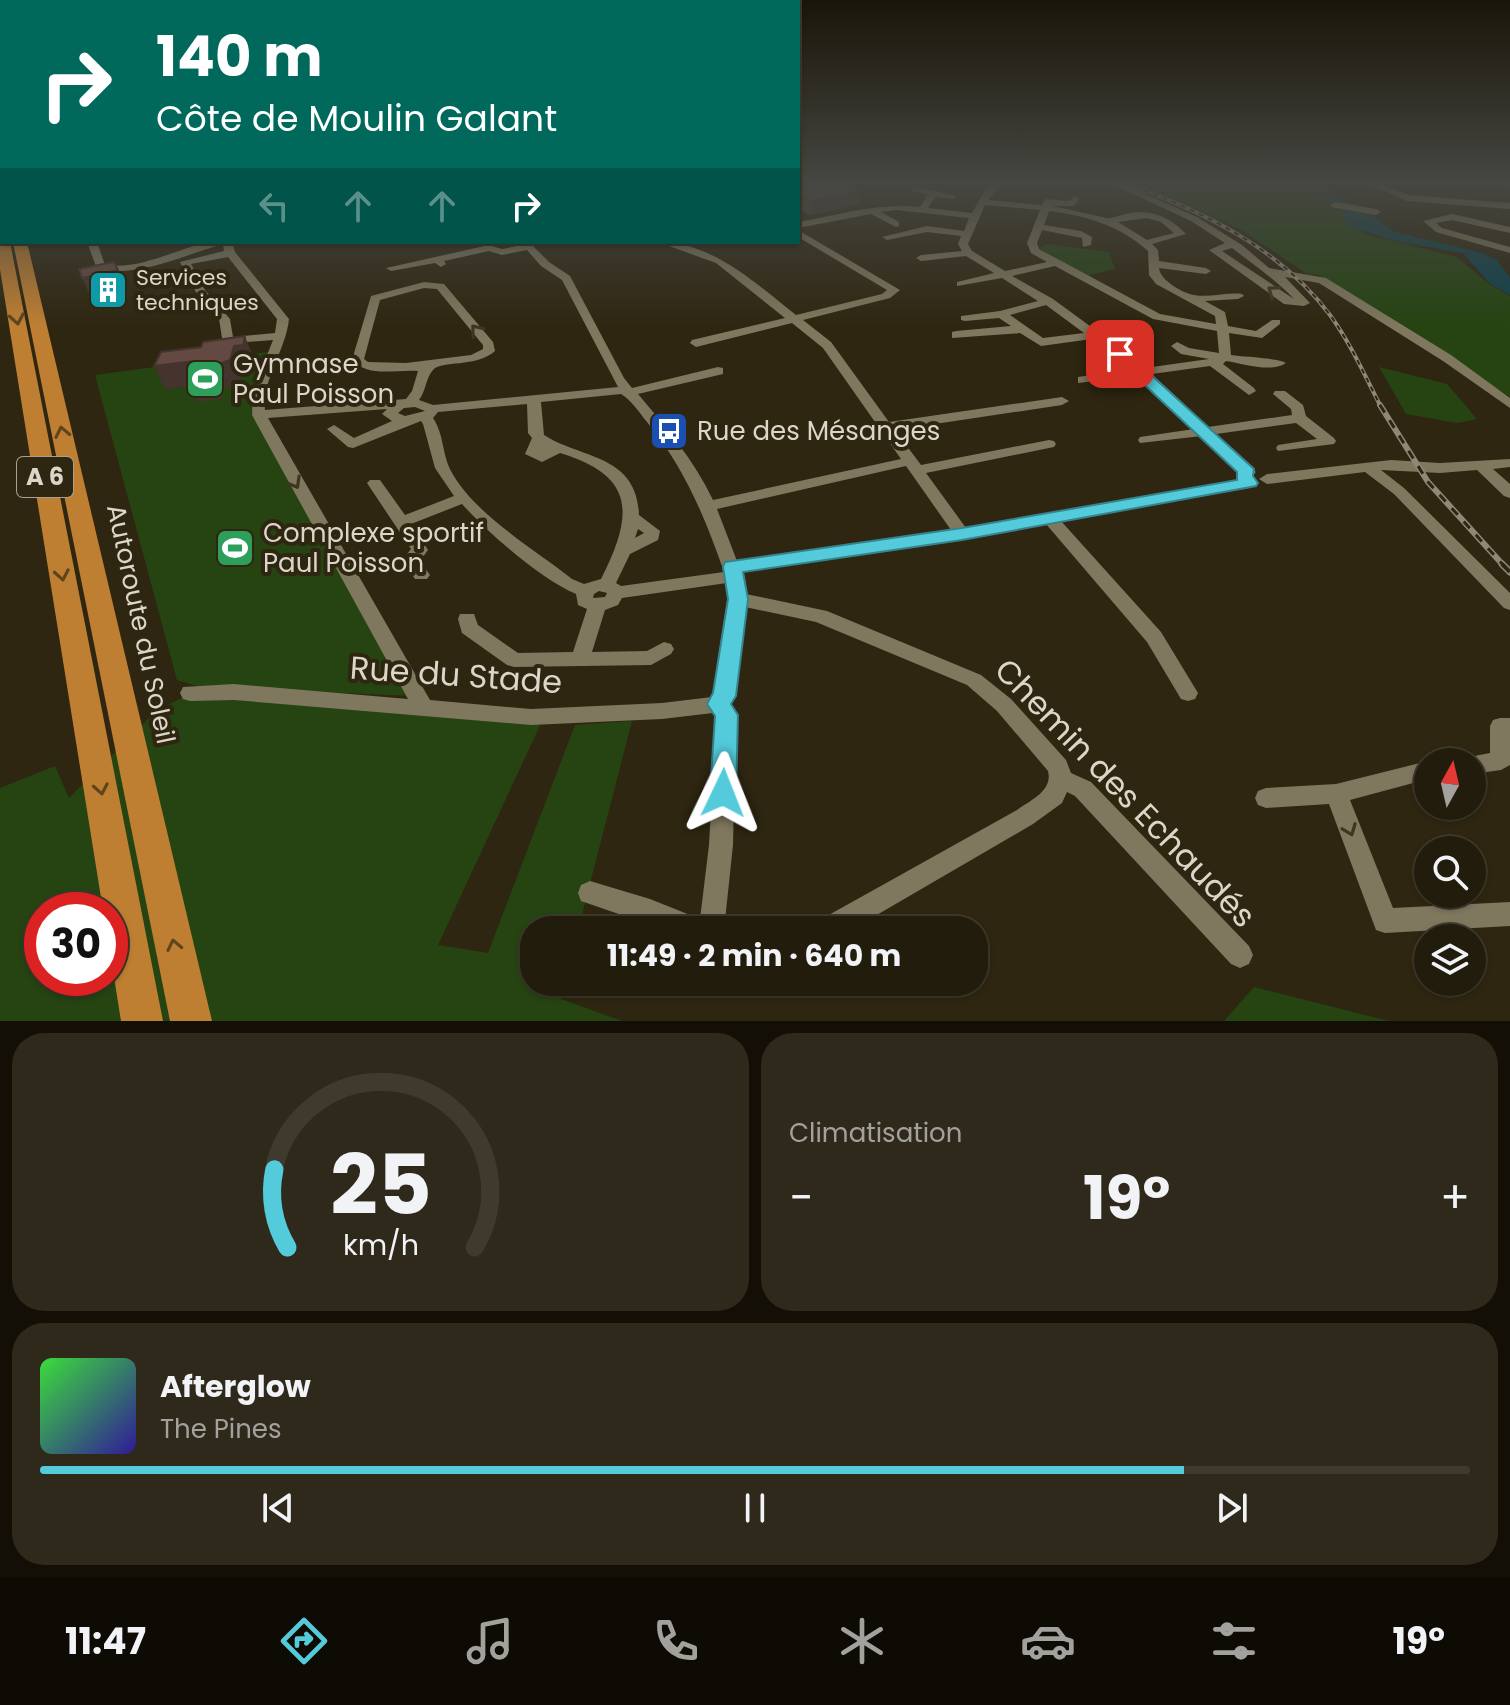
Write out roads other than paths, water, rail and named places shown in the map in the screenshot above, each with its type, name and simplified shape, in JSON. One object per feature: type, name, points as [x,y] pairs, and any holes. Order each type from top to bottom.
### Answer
[{"type":"highway","name":"A 6","points":[[3,244],[142,1021]]},
{"type":"highway","name":"Autoroute du Soleil","points":[[20,244],[191,1021]]},
{"type":"street","points":[[887,237],[919,231]]},
{"type":"street","points":[[940,231],[967,234]]},
{"type":"street","points":[[969,231],[963,244],[968,253],[1049,301],[1143,373],[1205,431],[1249,478]]},
{"type":"street","points":[[1037,231],[1032,248],[1157,317],[1261,335],[1276,322]]},
{"type":"street","points":[[1062,231],[1087,237],[1086,245]]},
{"type":"street","points":[[1124,231],[1153,250],[1154,275],[1160,282],[1219,311],[1223,329],[1219,360]]},
{"type":"street","points":[[1146,243],[1181,234],[1175,231]]},
{"type":"street","points":[[1211,231],[1263,269],[1276,274],[1322,280],[1447,358],[1510,404]]},
{"type":"street","points":[[1442,231],[1510,250]]},
{"type":"street","points":[[696,343],[886,296],[895,290],[800,234]]},
{"type":"street","points":[[93,244],[101,267],[127,269],[213,244]]},
{"type":"street","points":[[391,268],[439,261],[489,248],[502,252],[526,244],[545,264],[566,278],[626,391],[668,438],[697,483],[734,571],[738,599],[724,696],[718,704],[726,715],[721,845],[713,916]]},
{"type":"street","points":[[669,244],[720,261],[827,345],[869,409],[887,427],[962,534]]},
{"type":"street","points":[[1233,244],[1214,250],[1288,302],[1304,303],[1276,274]]},
{"type":"street","points":[[281,336],[227,341],[230,328],[227,319],[200,290],[185,262],[229,247],[281,313],[281,336],[257,403],[259,415],[423,707]]},
{"type":"street","points":[[921,258],[968,253]]},
{"type":"street","points":[[961,284],[1055,263]]},
{"type":"street","points":[[1155,264],[1206,271]]},
{"type":"street","points":[[431,285],[443,288],[490,348],[474,359],[418,367],[368,367],[358,360],[372,300],[382,294],[431,285]]},
{"type":"street","points":[[1193,298],[1238,296]]},
{"type":"street","points":[[965,318],[1001,314],[1049,301]]},
{"type":"street","points":[[1001,314],[1041,342],[1145,334]]},
{"type":"street","points":[[956,335],[1021,329]]},
{"type":"street","points":[[1177,346],[1219,360],[1280,363]]},
{"type":"street","points":[[1083,380],[1219,360]]},
{"type":"street","points":[[1219,360],[1249,391]]},
{"type":"street","points":[[396,417],[396,406],[408,403],[419,391],[418,367]]},
{"type":"street","points":[[334,429],[353,444],[396,417],[626,391],[718,371]]},
{"type":"street","points":[[1280,394],[1298,408],[1299,418]]},
{"type":"street","points":[[534,399],[535,433],[539,438],[613,473],[631,502],[633,518],[652,531],[652,536],[625,550],[611,589]]},
{"type":"street","points":[[887,427],[1062,401]]},
{"type":"street","points":[[259,415],[408,403],[429,413],[440,465],[464,498],[566,583],[591,599]]},
{"type":"street","points":[[369,405],[396,417]]},
{"type":"street","points":[[1145,440],[1299,418],[1329,441],[1283,448]]},
{"type":"street","points":[[707,506],[914,465],[1049,444]]},
{"type":"street","points":[[580,659],[592,586],[611,589],[962,534],[1249,478],[1267,479],[1396,464],[1440,468],[1510,463]]},
{"type":"street","points":[[1481,465],[1510,493]]},
{"type":"street","points":[[1368,467],[1399,491],[1510,604]]},
{"type":"street","points":[[375,483],[420,550],[411,560],[421,575]]},
{"type":"street","points":[[401,522],[464,498]]},
{"type":"street","points":[[1050,519],[1154,637],[1188,693]]},
{"type":"street","name":"Chemin des Echaudés","points":[[738,599],[820,616],[974,680],[1012,714],[1058,767],[1061,779],[1083,789],[1240,955]]},
{"type":"street","points":[[467,619],[469,628],[510,659],[651,658],[664,649]]},
{"type":"street","name":"Rue du Stade","points":[[190,693],[234,692],[531,717],[662,711],[718,704]]},
{"type":"street","points":[[1486,763],[1501,761],[1500,726],[1510,726]]},
{"type":"street","points":[[1266,798],[1336,794],[1414,774]]},
{"type":"street","points":[[852,916],[1025,817],[1054,796],[1061,779]]},
{"type":"street","points":[[1336,794],[1385,921],[1510,914]]},
{"type":"street","points":[[590,893],[662,916]]},
{"type":"water","points":[[1363,231],[1392,231],[1483,253],[1497,260],[1510,278],[1510,295],[1489,283],[1463,253],[1395,241]]},
{"type":"railway","points":[[1232,231],[1288,270],[1310,291],[1338,326],[1381,407]]},
{"type":"railway","points":[[1380,405],[1428,482],[1504,566]]},
{"type":"railway","points":[[1504,566],[1510,572]]},
{"type":"place","name":"Services techniques","points":[[108,290]]},
{"type":"place","name":"Gymnase Paul Poisson","points":[[205,379]]},
{"type":"place","name":"Rue des Mésanges","points":[[669,431]]},
{"type":"place","name":"Complexe sportif Paul Poisson","points":[[235,548]]}]
